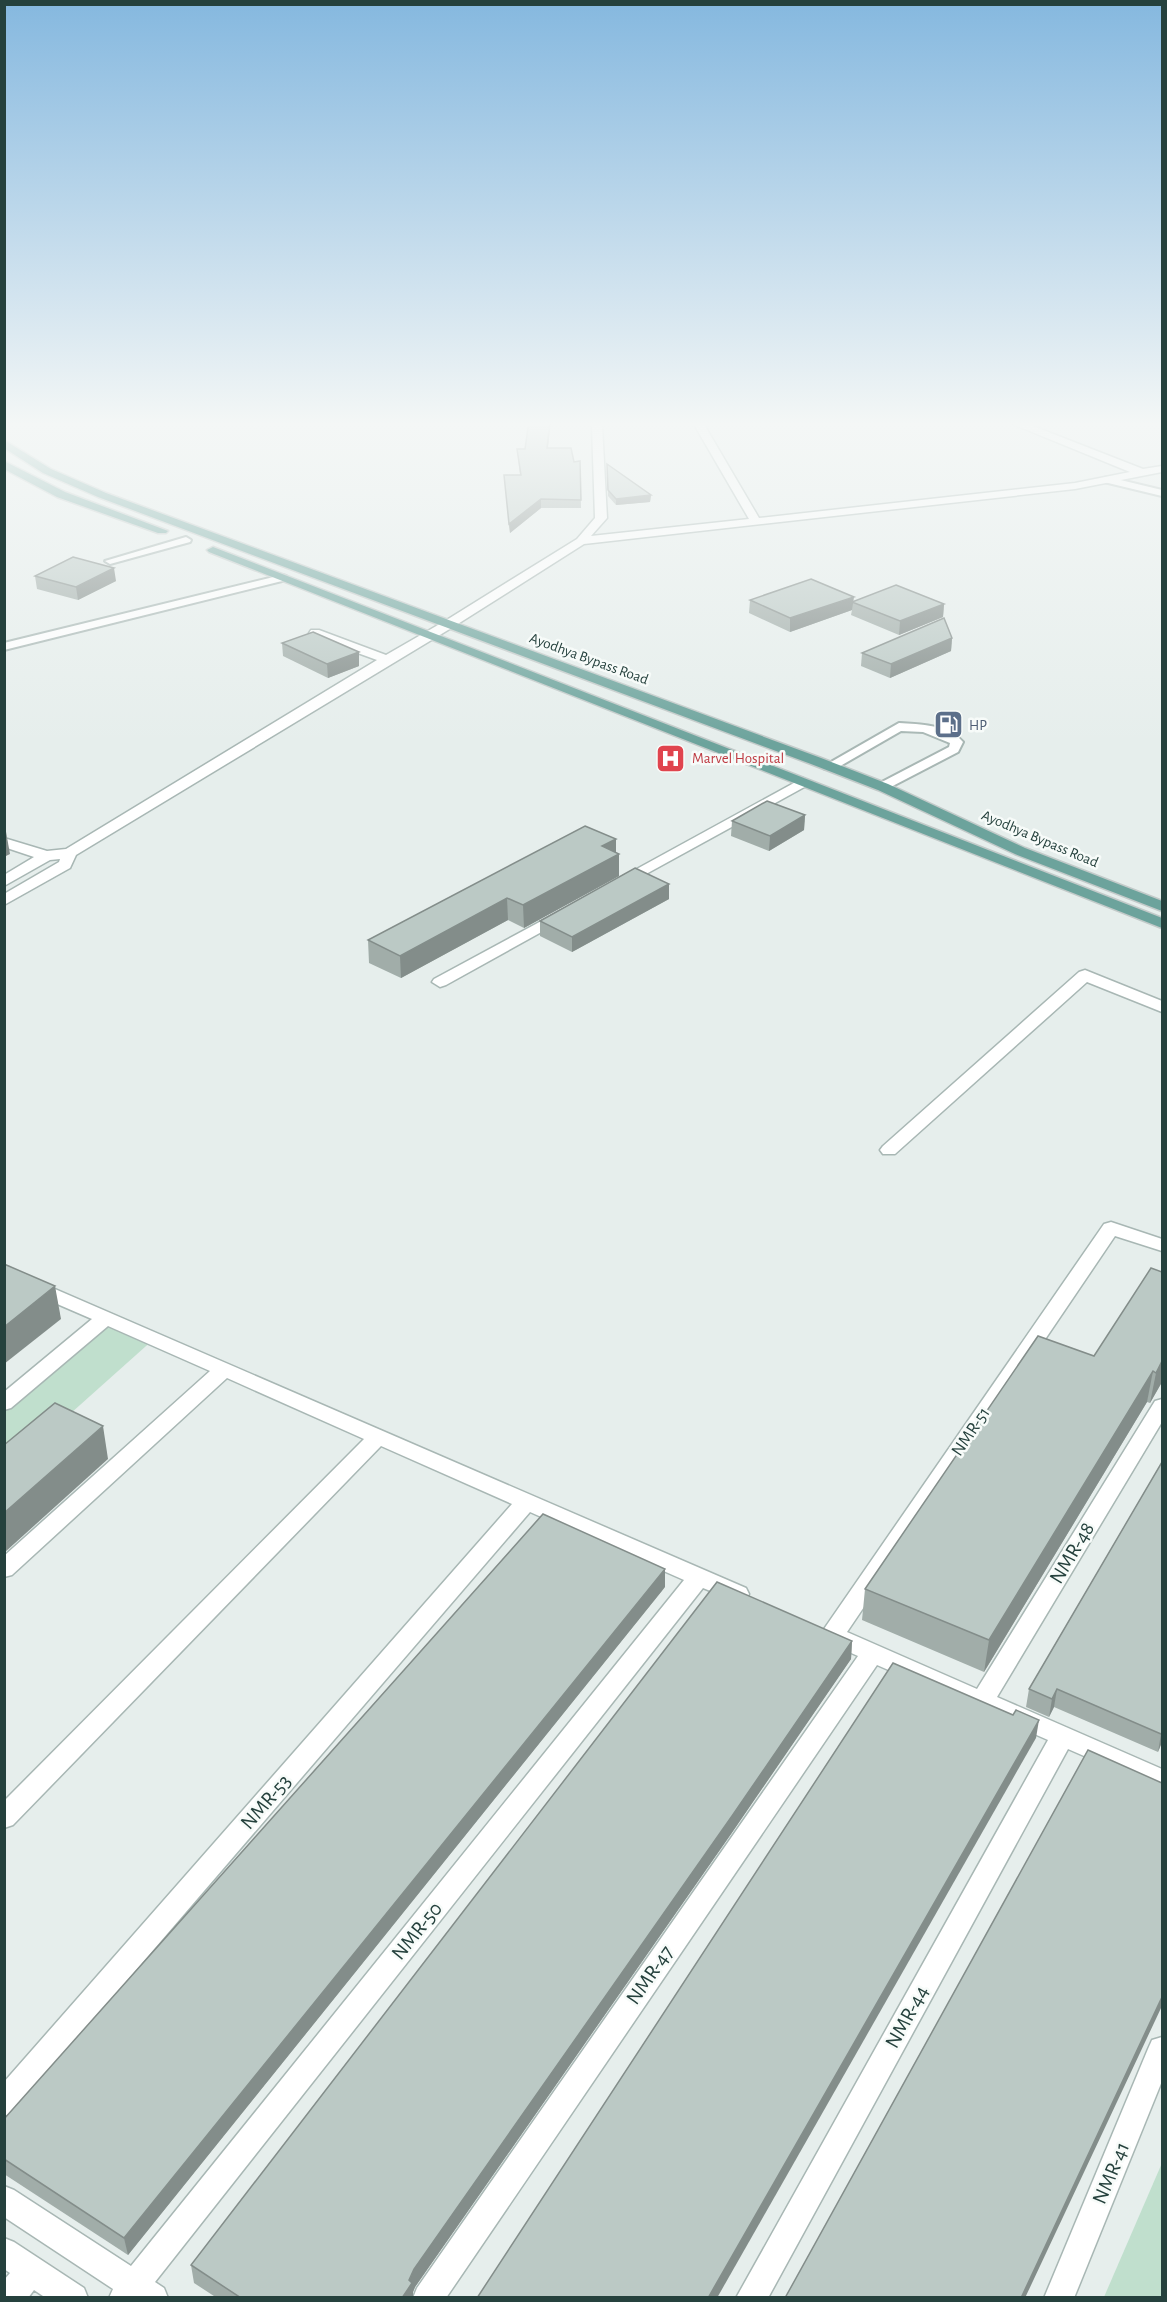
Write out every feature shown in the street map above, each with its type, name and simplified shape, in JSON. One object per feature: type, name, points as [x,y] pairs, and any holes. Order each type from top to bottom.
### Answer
[{"type":"main road","name":"Ayodhya Bypass Road","points":[[153,528],[429,634],[1162,923]]},
{"type":"main road","name":"Ayodhya Bypass Road","points":[[192,528],[830,766],[883,787],[1020,851],[1162,906]]},
{"type":"main road","points":[[803,782],[830,766]]},
{"type":"main road","points":[[857,802],[883,787]]},
{"type":"street","points":[[4,882],[46,856],[70,853],[449,624],[581,541],[592,528]]},
{"type":"street","points":[[581,541],[697,528]]},
{"type":"street","points":[[315,633],[387,660]]},
{"type":"street","points":[[608,889],[803,782]]},
{"type":"street","points":[[4,842],[46,856]]},
{"type":"street","points":[[4,901],[65,865],[70,853]]},
{"type":"street","points":[[440,982],[576,906]]},
{"type":"street","points":[[889,1150],[1085,975],[1162,1007]]},
{"type":"street","name":"NMR-51","points":[[832,1635],[1111,1228],[1162,1245]]},
{"type":"street","points":[[4,1273],[760,1604]]},
{"type":"street","points":[[4,1403],[107,1317]]},
{"type":"street","points":[[4,1569],[225,1369]]},
{"type":"street","name":"NMR-48","points":[[982,1701],[1162,1406]]},
{"type":"street","points":[[4,1818],[379,1436]]},
{"type":"street","name":"NMR-53","points":[[4,2103],[527,1501]]},
{"type":"street","name":"NMR-50","points":[[137,2293],[699,1577]]},
{"type":"street","points":[[812,1626],[1162,1780]]},
{"type":"street","name":"NMR-47","points":[[428,2298],[873,1653]]},
{"type":"street","name":"NMR-44","points":[[751,2298],[1063,1736]]},
{"type":"street","name":"NMR-41","points":[[1059,2298],[1162,2049]]},
{"type":"street","points":[[4,2200],[137,2293]]},
{"type":"street","points":[[4,2252],[73,2298]]},
{"type":"street","points":[[9,2298],[31,2270]]},
{"type":"lane","points":[[110,561],[186,540]]},
{"type":"lane","points":[[4,648],[282,579]]},
{"type":"lane","points":[[830,766],[899,727],[925,728],[957,742],[954,749],[883,787]]},
{"type":"green space","points":[[107,1317],[155,1338],[5,1472],[5,1399]]},
{"type":"green space","points":[[1162,2163],[1162,2297],[1104,2297]]},
{"type":"building","points":[[73,557],[114,568],[76,587],[35,576]]},
{"type":"building","points":[[811,579],[854,597],[790,618],[750,600]]},
{"type":"building","points":[[896,585],[944,604],[900,621],[852,602]]},
{"type":"building","points":[[944,618],[952,638],[891,664],[862,653]]},
{"type":"building","points":[[313,632],[359,652],[327,664],[282,643]]},
{"type":"building","points":[[767,801],[805,815],[770,836],[732,821]]},
{"type":"building","points":[[585,826],[616,839],[602,846],[619,854],[523,905],[507,898],[400,956],[368,940]]},
{"type":"building","points":[[635,868],[669,884],[572,937],[540,921]]},
{"type":"building","points":[[4,1264],[55,1286],[4,1327]]},
{"type":"building","points":[[1151,1268],[1162,1272],[1162,1361],[1156,1373],[1153,1371],[989,1640],[865,1589],[1038,1336],[1094,1356]]},
{"type":"building","points":[[55,1403],[103,1426],[4,1513],[4,1445]]},
{"type":"building","points":[[1162,1462],[1161,1734],[1057,1689],[1052,1699],[1029,1689]]},
{"type":"building","points":[[543,1514],[665,1569],[124,2238],[4,2159],[4,2119]]},
{"type":"building","points":[[717,1582],[852,1641],[414,2269],[409,2280],[412,2283],[402,2298],[241,2298],[191,2265]]},
{"type":"building","points":[[893,1663],[1013,1715],[1016,1710],[1039,1720],[708,2298],[477,2298]]},
{"type":"building","points":[[1088,1750],[1162,1783],[1162,1997],[1021,2298],[785,2298]]},
{"type":"place","name":"HP","points":[[948,725]]},
{"type":"place","name":"Marvel Hospital","points":[[671,758]]}]
